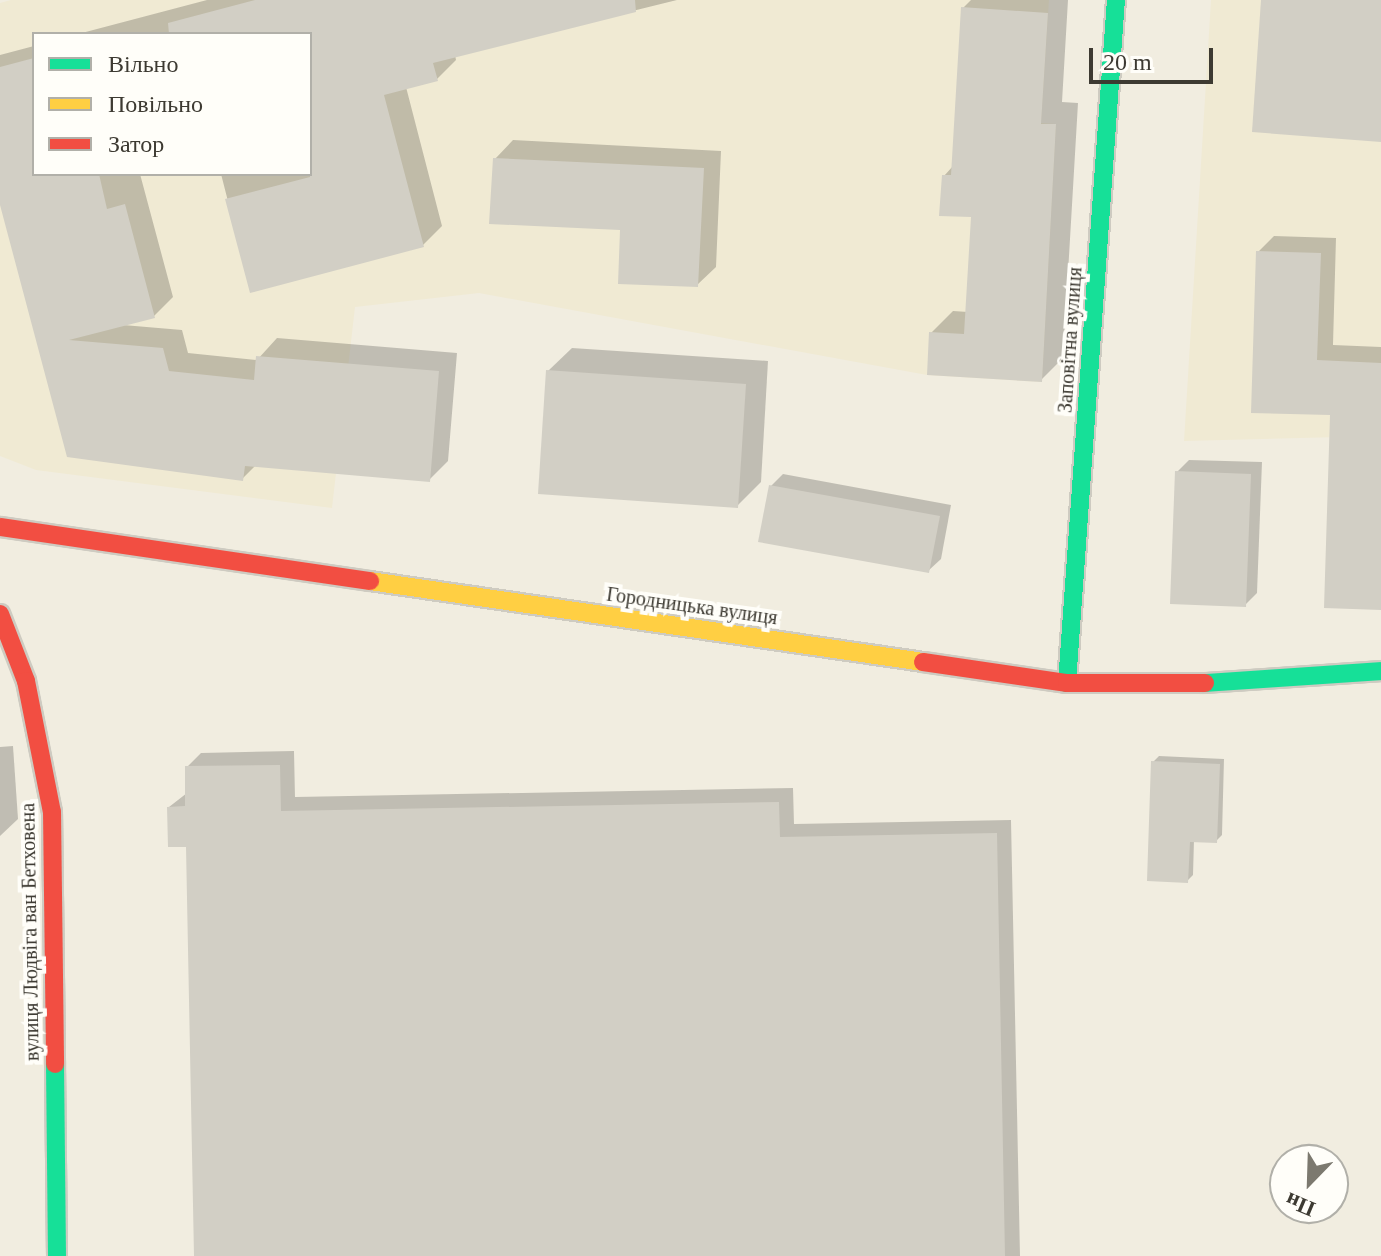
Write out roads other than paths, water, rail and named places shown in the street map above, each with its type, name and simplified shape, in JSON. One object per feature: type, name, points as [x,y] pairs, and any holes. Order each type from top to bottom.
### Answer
[{"type":"street","name":"Заповітна вулиця","points":[[1067,683],[1116,0]]},
{"type":"street","name":"Городницька вулиця","points":[[0,527],[1067,683],[1228,683],[1381,671]]},
{"type":"street","name":"вулиця Людвіга ван Бетховена","points":[[0,614],[26,681],[52,812],[57,1256]]}]
